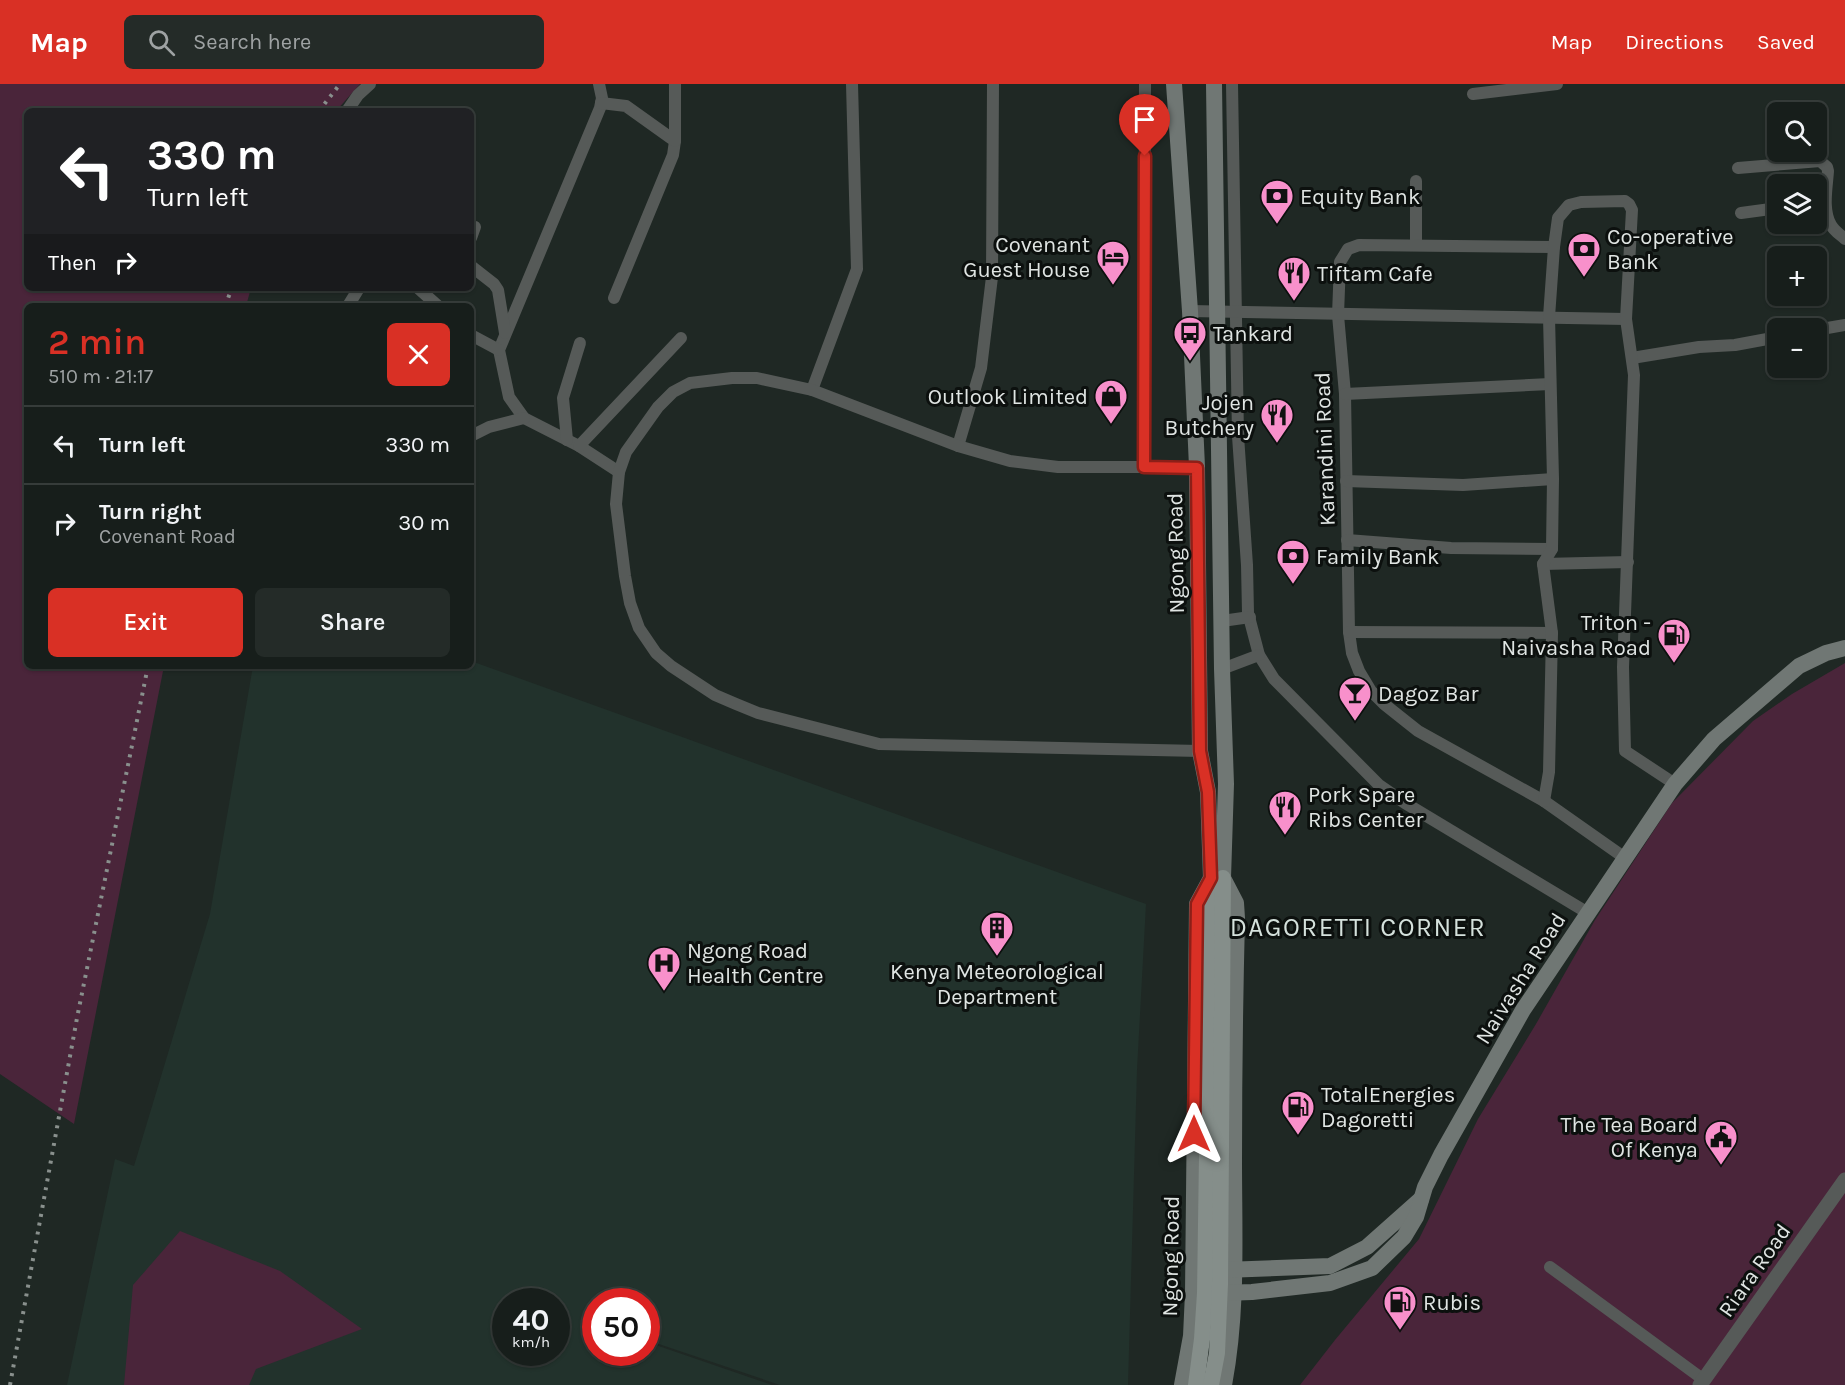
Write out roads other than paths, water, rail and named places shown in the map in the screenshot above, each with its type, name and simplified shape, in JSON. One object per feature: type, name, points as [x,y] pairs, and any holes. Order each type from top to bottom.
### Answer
[{"type":"main road","name":"Ngong Road","points":[[1174,84],[1190,311],[1197,468],[1200,751],[1208,792],[1217,878],[1220,1284],[1217,1353],[1211,1385]]},
{"type":"main road","name":"Ngong Road","points":[[1199,1268],[1217,878],[1226,784],[1222,669],[1214,84]]},
{"type":"main road","name":"Naivasha Road","points":[[1234,1293],[1330,1283],[1372,1268],[1404,1238],[1416,1217],[1421,1198],[1441,1155],[1523,1010],[1675,784],[1714,739],[1799,666],[1826,652],[1845,648]]},
{"type":"main road","name":"Ngong Road","points":[[1196,1385],[1203,1339],[1199,1293],[1194,1041],[1197,904],[1217,878]]},
{"type":"main road","name":"Ngong Road","points":[[1217,878],[1236,903],[1234,1041]]},
{"type":"main road","points":[[1194,1041],[1234,1041],[1236,1270],[1224,1385]]},
{"type":"main road","points":[[1199,1268],[1236,1270],[1330,1266],[1367,1247],[1421,1198]]},
{"type":"main road","name":"Ngong Road","points":[[1182,1385],[1199,1293]]},
{"type":"main road","points":[[1199,1293],[1234,1293]]},
{"type":"street","points":[[350,108],[370,84]]},
{"type":"street","points":[[599,84],[601,103],[498,350],[509,397],[524,418],[579,446],[619,472]]},
{"type":"street","points":[[614,298],[673,155],[675,84]]},
{"type":"street","points":[[812,390],[857,269],[852,84]]},
{"type":"street","points":[[958,446],[981,368],[992,277],[993,84]]},
{"type":"street","points":[[1144,467],[1145,84]]},
{"type":"street","points":[[1232,84],[1238,436],[1250,617],[1259,655],[1274,679],[1379,785],[1470,843],[1588,913]]},
{"type":"street","points":[[1473,94],[1557,84]]},
{"type":"street","points":[[601,103],[626,106],[675,141]]},
{"type":"street","points":[[1738,168],[1820,160],[1827,167],[1827,175]]},
{"type":"street","points":[[1416,181],[1416,245]]},
{"type":"street","points":[[1544,801],[1549,772],[1552,633],[1543,564],[1552,549],[1553,479],[1549,317],[1558,218],[1569,205],[1581,202],[1625,201],[1632,210],[1626,319],[1634,375],[1623,667],[1625,752],[1675,784]]},
{"type":"street","points":[[1742,213],[1767,210]]},
{"type":"street","points":[[1827,216],[1831,225],[1845,239]]},
{"type":"street","name":"Karandini Road","points":[[1554,247],[1359,245],[1348,249],[1340,262],[1338,315],[1345,394],[1348,632],[1352,653],[1359,670],[1371,691],[1384,704],[1418,731],[1544,801],[1625,858]]},
{"type":"street","points":[[474,268],[498,290],[505,334]]},
{"type":"street","points":[[421,291],[435,303]]},
{"type":"street","points":[[1190,311],[1236,310],[1338,315],[1446,314],[1626,319]]},
{"type":"street","points":[[1827,328],[1845,325]]},
{"type":"street","points":[[474,337],[498,350]]},
{"type":"street","points":[[579,446],[681,338]]},
{"type":"street","points":[[1632,358],[1699,347],[1735,345],[1767,340]]},
{"type":"street","points":[[567,440],[563,398],[580,343]]},
{"type":"street","points":[[1197,468],[1033,465],[988,456],[958,446],[812,390],[757,378],[708,380],[690,383],[674,392],[658,407],[626,452],[619,472],[616,504],[623,566],[630,603],[639,628],[656,653],[715,696],[758,713],[879,744],[1200,751]]},
{"type":"street","points":[[1345,394],[1550,384]]},
{"type":"street","points":[[474,434],[489,427],[524,418]]},
{"type":"street","points":[[1346,481],[1463,485],[1553,479]]},
{"type":"street","points":[[1347,540],[1451,548],[1552,549]]},
{"type":"street","points":[[1543,564],[1628,562]]},
{"type":"street","points":[[1222,621],[1250,617]]},
{"type":"street","points":[[1348,632],[1552,633]]},
{"type":"street","points":[[1222,669],[1259,655]]},
{"type":"street","name":"Riara Road","points":[[1702,1382],[1845,1180]]},
{"type":"street","points":[[1550,1267],[1702,1382]]},
{"type":"railway","points":[[321,108],[340,84]]},
{"type":"railway","points":[[226,303],[231,291]]},
{"type":"railway","points":[[10,1385],[77,1018],[147,669]]},
{"type":"place","name":"Equity Bank","points":[[1277,225]]},
{"type":"place","name":"Co-operative Bank","points":[[1584,278]]},
{"type":"place","name":"Covenant Guest House","points":[[1113,286]]},
{"type":"place","name":"Tiftam Cafe","points":[[1294,302]]},
{"type":"place","name":"Tankard","points":[[1190,362]]},
{"type":"place","name":"Outlook Limited","points":[[1111,425]]},
{"type":"place","name":"Jojen Butchery","points":[[1277,444]]},
{"type":"place","name":"Family Bank","points":[[1293,585]]},
{"type":"place","name":"Triton - Naivasha Road","points":[[1674,664]]},
{"type":"place","name":"Dagoz Bar","points":[[1355,722]]},
{"type":"place","name":"Pork Spare Ribs Center","points":[[1285,836]]},
{"type":"place","name":"Kenya Meteorological Department","points":[[997,957]]},
{"type":"place","name":"Ngong Road Health Centre","points":[[664,992]]},
{"type":"place","name":"TotalEnergies Dagoretti","points":[[1298,1136]]},
{"type":"place","name":"The Tea Board Of Kenya","points":[[1721,1166]]},
{"type":"place","name":"Rubis","points":[[1400,1331]]},
{"type":"district","name":"DAGORETTI CORNER","points":[[1358,927]]}]
